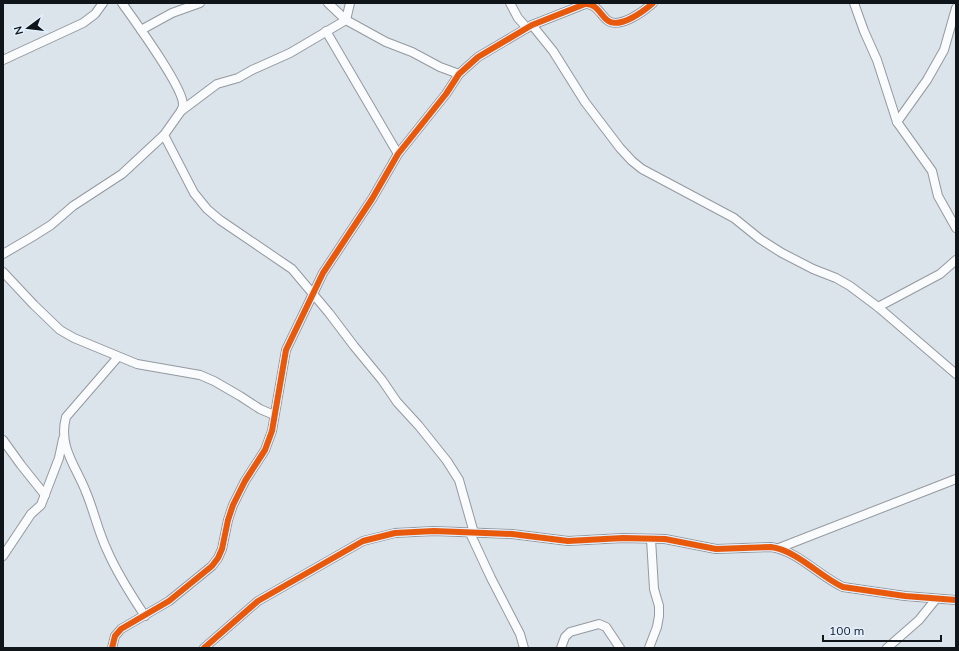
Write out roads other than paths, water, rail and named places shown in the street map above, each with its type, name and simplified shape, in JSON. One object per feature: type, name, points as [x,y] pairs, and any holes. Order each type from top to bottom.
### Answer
[{"type":"street","points":[[3,60],[83,23],[95,14],[103,3]]},
{"type":"street","points":[[141,30],[172,12],[200,3]]},
{"type":"street","points":[[328,3],[346,20],[398,47],[412,52],[440,67],[459,74]]},
{"type":"street","points":[[3,254],[45,229],[73,206],[122,174],[164,135],[181,111],[217,84],[238,78],[290,53],[346,20],[350,3]]},
{"type":"street","points":[[510,3],[518,18],[553,51],[585,102],[632,161],[642,169],[734,218],[760,239],[782,253],[813,270],[836,278],[850,286],[878,307],[956,374]]},
{"type":"street","points":[[112,648],[115,636],[121,629],[169,601],[212,566],[218,558],[222,549],[228,520],[233,505],[245,481],[265,450],[272,431],[286,350],[323,272],[372,199],[398,154],[446,94],[459,74],[478,57],[529,27],[585,4],[590,3],[609,22],[615,23],[635,17],[653,3]]},
{"type":"street","points":[[854,3],[864,31],[877,60],[897,122],[932,171],[938,196],[956,228]]},
{"type":"street","points":[[124,4],[162,61],[180,94],[183,104],[181,111]]},
{"type":"street","points":[[897,122],[927,80],[944,50],[956,8]]},
{"type":"street","points":[[326,31],[398,154]]},
{"type":"street","points":[[164,135],[194,193],[207,209],[226,225],[292,269],[306,284],[382,380],[397,402],[419,426],[457,475],[472,533],[491,578],[520,634],[524,648]]},
{"type":"street","points":[[878,307],[940,274],[956,260]]},
{"type":"street","points":[[3,272],[60,330],[79,341],[137,364],[200,375],[214,381],[260,409],[274,415]]},
{"type":"street","points":[[3,556],[32,514],[41,505],[58,458],[66,417],[118,357]]},
{"type":"street","points":[[63,438],[68,453],[92,506],[106,550],[145,616]]},
{"type":"street","points":[[3,440],[45,495]]},
{"type":"street","points":[[779,548],[956,479]]},
{"type":"street","points":[[204,648],[258,601],[363,541],[395,533],[434,531],[512,534],[568,541],[623,538],[665,539],[716,549],[771,547],[779,548],[843,587],[905,596],[956,600]]},
{"type":"street","points":[[649,648],[657,627],[659,616],[659,606],[654,589],[651,539]]},
{"type":"street","points":[[886,648],[919,620],[936,599]]},
{"type":"street","points":[[561,648],[565,637],[570,632],[599,624],[606,627],[620,648]]}]
